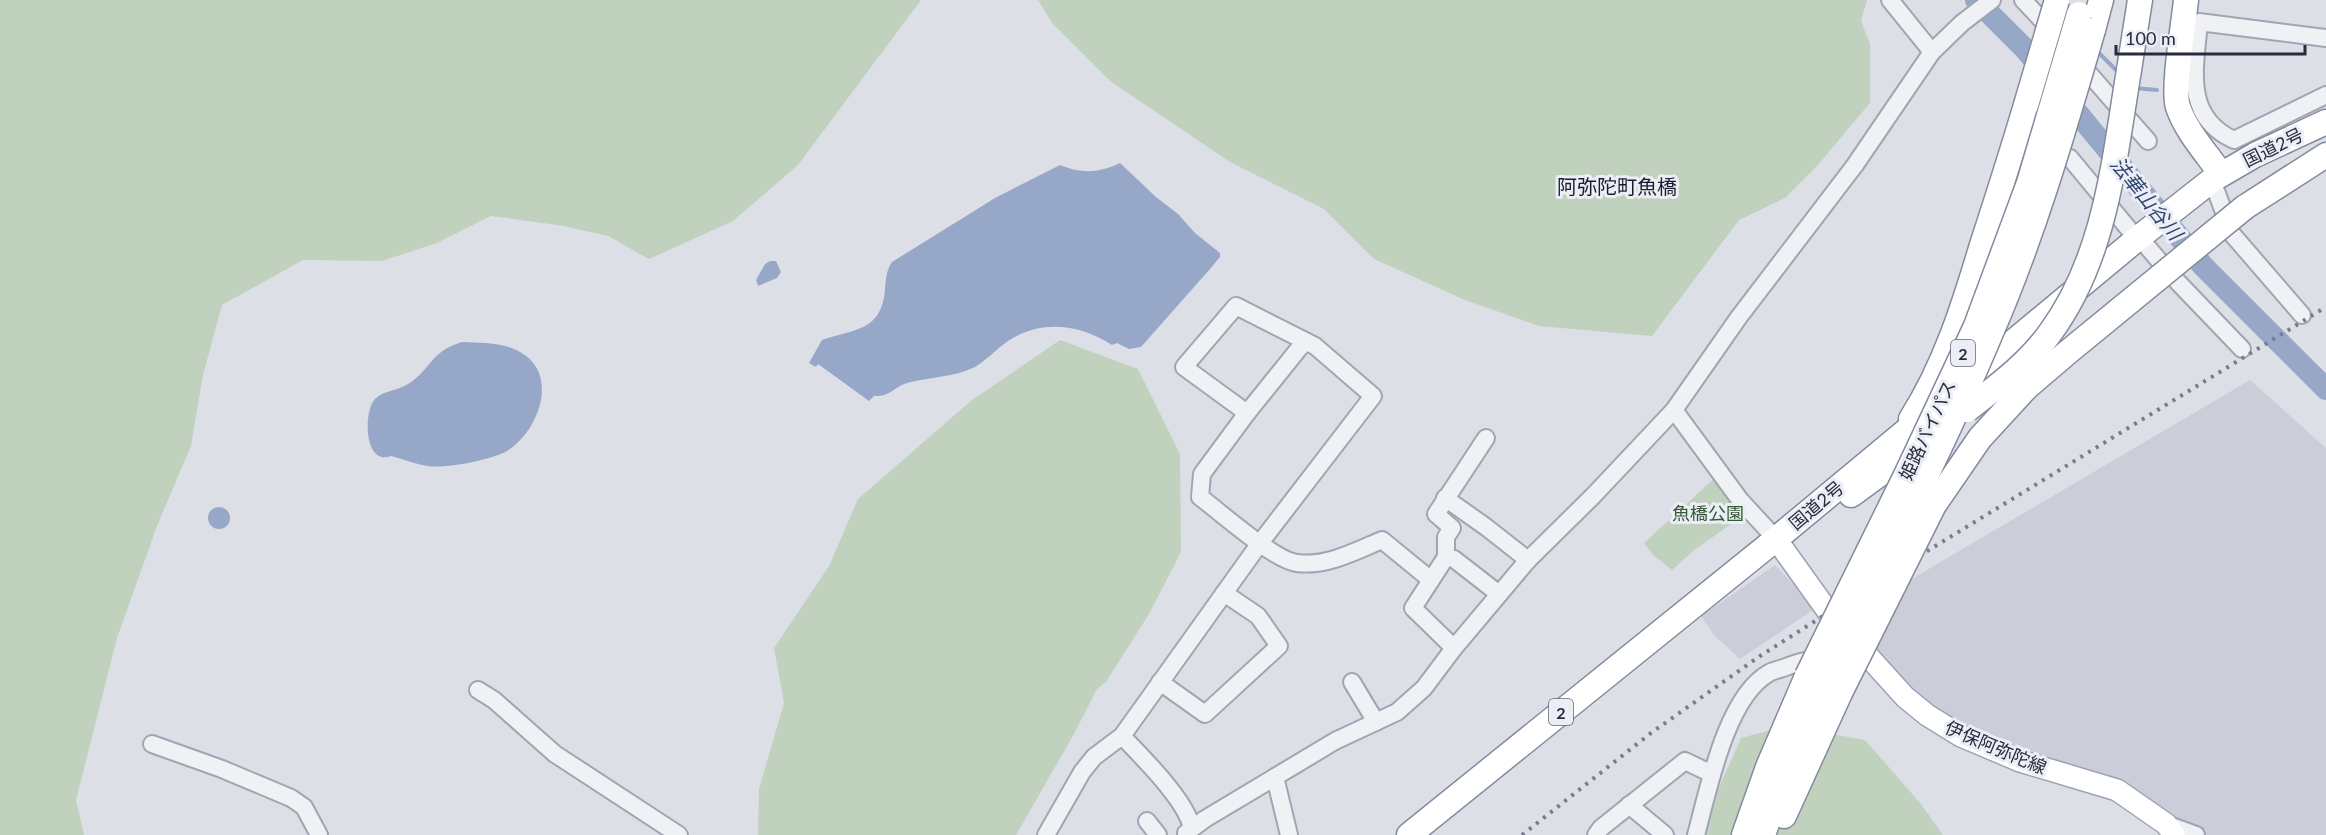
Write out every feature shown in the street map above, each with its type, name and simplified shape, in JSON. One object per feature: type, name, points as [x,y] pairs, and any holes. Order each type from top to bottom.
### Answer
[{"type":"highway","points":[[1899,436],[1924,398],[1944,356],[1971,282],[2057,0]]},
{"type":"highway","name":"2","points":[[2085,14],[2101,0]]},
{"type":"highway","points":[[1778,542],[1967,410],[2022,365],[2050,333],[2085,273],[2098,237],[2108,197],[2140,0]]},
{"type":"highway","name":"国道2号","points":[[2186,0],[2176,88],[2177,106],[2212,181]]},
{"type":"highway","name":"姫路バイパス","points":[[1763,835],[1790,757],[1823,684],[1926,477],[1991,335],[2059,147],[2085,14]]},
{"type":"highway","name":"国道2号","points":[[1409,835],[1714,588],[1778,542],[1899,436],[2138,238],[2212,181],[2254,155],[2326,122]]},
{"type":"highway","points":[[1776,835],[1823,684],[1934,505],[1980,438],[2027,387],[2068,352],[2246,207],[2326,155]]},
{"type":"highway","name":"姫路バイパス","points":[[1744,835],[1768,767],[1823,684]]},
{"type":"main road","name":"伊保阿弥陀線","points":[[1778,542],[1829,613],[1905,697],[1927,715],[1961,736],[2020,761],[2117,790],[2170,830]]},
{"type":"street","points":[[1890,0],[1932,52]]},
{"type":"street","points":[[1188,831],[1335,741],[1397,712],[1424,688],[1454,648],[1528,560],[1593,496],[1674,410],[1739,317],[1855,165],[1932,52],[1962,23],[1992,0]]},
{"type":"street","points":[[2023,0],[2148,141]]},
{"type":"street","points":[[2326,38],[2199,22],[2194,81],[2203,115],[2218,133],[2234,140],[2326,95]]},
{"type":"street","points":[[2070,158],[2173,277],[2242,349]]},
{"type":"street","points":[[2212,181],[2232,234],[2302,315]]},
{"type":"street","points":[[1046,835],[1082,772],[1094,757],[1122,736],[1260,543],[1374,396],[1315,346],[1236,306],[1184,367],[1247,413]]},
{"type":"street","points":[[1305,341],[1202,474],[1200,497],[1260,543],[1294,564],[1342,557],[1382,540],[1431,580]]},
{"type":"street","points":[[1674,410],[1740,500],[1778,542]]},
{"type":"street","points":[[1454,648],[1413,608],[1446,557],[1446,537],[1452,528],[1436,514],[1486,438]]},
{"type":"street","points":[[1445,498],[1528,560]]},
{"type":"street","points":[[1446,557],[1454,560],[1499,594]]},
{"type":"street","points":[[1160,682],[1205,714],[1279,646],[1258,616],[1224,593]]},
{"type":"street","points":[[1696,835],[1712,774],[1734,714],[1748,692],[1768,673],[1808,658],[1874,664]]},
{"type":"street","points":[[1352,682],[1376,722]]},
{"type":"street","points":[[478,690],[494,700],[555,754],[679,835]]},
{"type":"street","points":[[1122,736],[1190,816],[1188,831]]},
{"type":"street","points":[[152,744],[222,769],[291,798],[304,807],[319,835]]},
{"type":"street","points":[[1596,835],[1601,828],[1685,761],[1712,774]]},
{"type":"street","points":[[1275,777],[1289,835]]},
{"type":"street","points":[[1629,805],[1654,832]]},
{"type":"street","points":[[1147,821],[1158,835]]},
{"type":"street","points":[[2170,830],[2196,835]]},
{"type":"shaded area","points":[[2250,380],[2326,448],[2326,835],[2207,835],[1950,721],[1916,697],[1871,652],[1903,584]]},
{"type":"shaded area","points":[[1775,565],[1816,608],[1740,659],[1714,635],[1701,616]]},
{"type":"green space","points":[[0,0],[921,0],[798,165],[733,221],[649,259],[608,236],[564,226],[491,216],[437,243],[382,261],[303,260],[222,305],[203,375],[191,446],[157,526],[117,638],[76,800],[84,835],[0,835]]},
{"type":"green space","points":[[1038,0],[1867,0],[1861,21],[1870,44],[1870,103],[1817,166],[1785,198],[1739,220],[1652,336],[1539,326],[1465,300],[1374,259],[1324,209],[1230,162],[1110,81],[1052,23]]},
{"type":"green space","points":[[1060,340],[1138,369],[1180,454],[1181,552],[1149,614],[1106,682],[1097,689],[1016,835],[758,835],[759,789],[784,703],[774,648],[829,566],[858,499],[972,400]]},
{"type":"green space","name":"魚橋公園","points":[[1717,476],[1745,514],[1693,551],[1672,570],[1653,555],[1644,543]]},
{"type":"green space","points":[[1786,726],[1865,740],[1921,804],[1943,835],[1698,835],[1741,738]]},
{"type":"water","points":[[1120,163],[1178,214],[1195,233],[1220,253],[1220,257],[1210,269],[1141,347],[1129,349],[1117,343],[1112,345],[1087,332],[1074,329],[1047,327],[1034,329],[1008,341],[975,367],[959,373],[907,383],[884,395],[874,396],[869,401],[818,364],[816,367],[809,363],[822,340],[865,326],[879,313],[892,262],[995,198],[1060,165],[1090,171],[1105,169]]},
{"type":"water","points":[[776,261],[781,272],[777,278],[758,286],[756,280],[765,264]]},
{"type":"water","points":[[462,342],[506,346],[520,352],[532,362],[539,374],[542,388],[536,417],[528,430],[507,451],[490,458],[456,465],[427,466],[391,456],[382,457],[375,453],[368,436],[368,425],[371,406],[375,399],[408,384],[443,351]]},
{"type":"water","points":[[219,507],[227,510],[230,518],[227,526],[219,529],[211,526],[208,518],[211,510]]},
{"type":"waterway","name":"法華山谷川","points":[[1976,0],[2025,49],[2203,266],[2326,389]]},
{"type":"waterway","points":[[2096,50],[2120,74]]},
{"type":"waterway","points":[[2134,88],[2157,90]]},
{"type":"railway","points":[[1522,835],[1651,733],[1760,656],[2326,307]]},
{"type":"district","name":"阿弥陀町魚橋","points":[[1617,186]]}]
